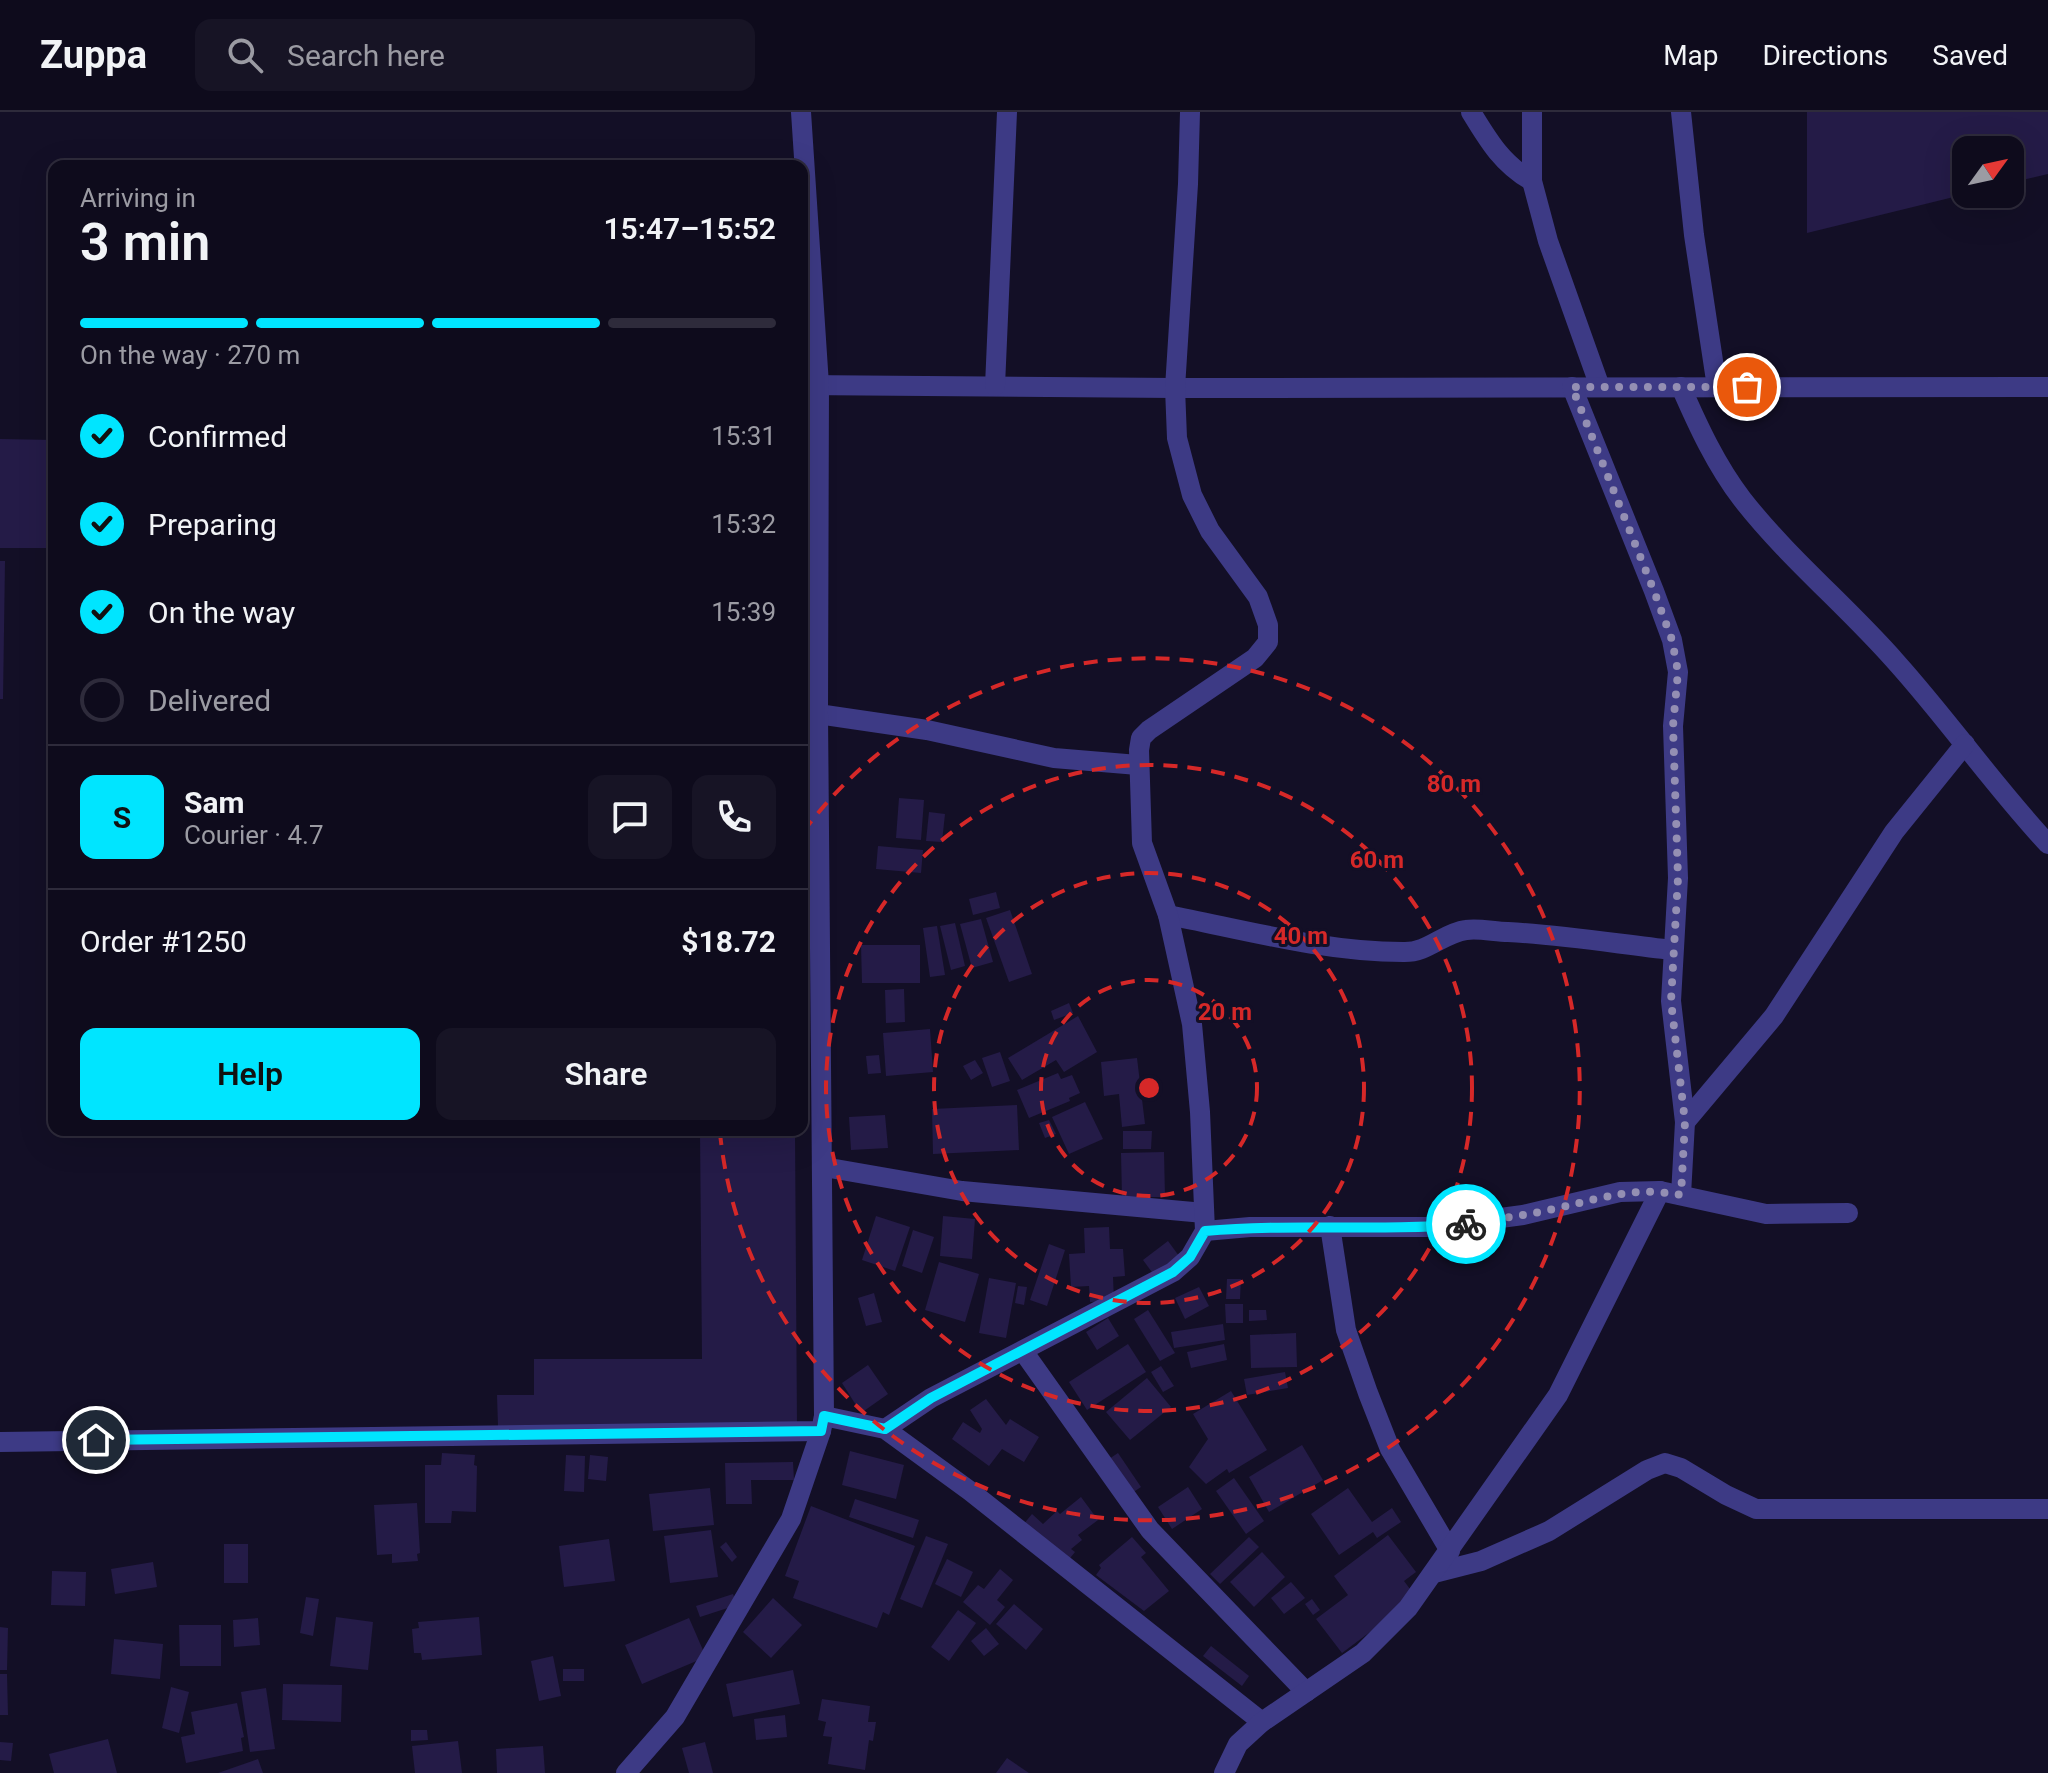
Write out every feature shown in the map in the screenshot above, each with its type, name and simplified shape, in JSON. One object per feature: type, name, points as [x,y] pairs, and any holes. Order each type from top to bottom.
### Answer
[{"type":"street","points":[[801,112],[803,160]]},
{"type":"street","points":[[995,386],[1007,112]]},
{"type":"street","points":[[885,1429],[931,1398],[1173,1272],[1190,1257],[1204,1222],[1200,1112],[1192,1024],[1168,915],[1142,843],[1138,765],[1141,738],[1255,658],[1268,642],[1268,625],[1258,597],[1210,531],[1192,495],[1177,438],[1175,388],[1190,112]]},
{"type":"street","points":[[1471,112],[1494,150],[1513,170],[1532,181]]},
{"type":"street","points":[[1532,112],[1532,181],[1548,241],[1600,387]]},
{"type":"street","points":[[1681,112],[1694,235],[1717,387]]},
{"type":"street","points":[[626,1773],[675,1717],[791,1519],[822,1423],[824,1167],[818,714],[808,324]]},
{"type":"street","points":[[810,385],[1175,388],[2048,387]]},
{"type":"street","points":[[1572,387],[1659,604],[1672,640],[1678,672],[1673,726],[1678,878],[1672,950],[1673,1024],[1685,1122],[1681,1195]]},
{"type":"street","points":[[1681,387],[1712,455],[1741,498],[1789,554],[1861,621],[2048,844]]},
{"type":"street","points":[[818,714],[927,730],[1054,758],[1138,765]]},
{"type":"street","points":[[1685,1122],[1774,1016],[1894,832],[1965,744]]},
{"type":"street","points":[[1168,915],[1325,945],[1383,952],[1408,953],[1429,948],[1465,930],[1525,933],[1672,950]]},
{"type":"street","points":[[824,1167],[962,1191],[1250,1227],[1433,1227],[1562,1208],[1620,1192],[1660,1191],[1766,1214],[1848,1213]]},
{"type":"street","points":[[1224,1773],[1238,1744],[1262,1722],[1363,1653],[1408,1608],[1558,1395],[1660,1191]]},
{"type":"street","points":[[1330,1226],[1346,1330],[1368,1393],[1390,1449],[1450,1551]]},
{"type":"street","points":[[1023,1351],[1150,1530],[1306,1692]]},
{"type":"street","points":[[0,1442],[822,1423],[885,1429],[970,1491],[1262,1722]]},
{"type":"street","points":[[1434,1573],[1481,1561],[1549,1531],[1647,1470],[1665,1463],[1681,1468],[1756,1509],[2048,1509]]},
{"type":"building","points":[[1807,112],[2048,112],[2048,174],[2024,180],[2024,136],[1952,136],[1952,197],[1807,233]]},
{"type":"building","points":[[0,439],[48,440],[48,548],[0,548]]},
{"type":"building","points":[[0,561],[5,561],[3,699],[0,699]]},
{"type":"building","points":[[899,798],[924,800],[921,840],[896,838]]},
{"type":"building","points":[[929,812],[945,814],[942,842],[926,841]]},
{"type":"building","points":[[878,846],[923,850],[921,873],[876,869]]},
{"type":"building","points":[[996,892],[1000,908],[973,915],[969,899]]},
{"type":"building","points":[[1010,910],[1032,974],[1009,982],[986,918]]},
{"type":"building","points":[[981,919],[993,962],[972,968],[960,924]]},
{"type":"building","points":[[955,923],[965,966],[951,970],[940,926]]},
{"type":"building","points":[[937,926],[945,975],[930,977],[923,928]]},
{"type":"building","points":[[861,945],[920,945],[920,983],[862,983]]},
{"type":"building","points":[[904,989],[905,1022],[886,1023],[885,990]]},
{"type":"building","points":[[1069,1003],[1073,1013],[1054,1020],[1051,1011]]},
{"type":"building","points":[[1078,1016],[1097,1052],[1064,1072],[1056,1060],[1022,1080],[1008,1058]]},
{"type":"building","points":[[930,1029],[933,1072],[886,1076],[883,1033]]},
{"type":"building","points":[[1000,1052],[1010,1081],[992,1087],[982,1058]]},
{"type":"building","points":[[879,1055],[881,1073],[868,1074],[866,1056]]},
{"type":"building","points":[[1137,1058],[1145,1124],[1122,1127],[1119,1094],[1104,1096],[1101,1062]]},
{"type":"building","points":[[975,1060],[983,1073],[971,1080],[963,1066]]},
{"type":"building","points":[[1058,1073],[1061,1079],[1072,1075],[1080,1093],[1069,1098],[1070,1101],[1029,1118],[1017,1090]]},
{"type":"building","points":[[1085,1102],[1103,1139],[1069,1154],[1052,1117]]},
{"type":"building","points":[[1017,1105],[1019,1150],[933,1154],[932,1109]]},
{"type":"building","points":[[885,1115],[888,1148],[851,1150],[849,1117]]},
{"type":"building","points":[[1049,1120],[1056,1134],[1045,1138],[1039,1123]]},
{"type":"building","points":[[1123,1131],[1152,1131],[1151,1149],[1123,1149]]},
{"type":"building","points":[[700,1136],[795,1136],[797,1425],[498,1426],[497,1395],[534,1395],[534,1359],[702,1359]]},
{"type":"building","points":[[1164,1152],[1165,1197],[1122,1197],[1121,1153]]},
{"type":"building","points":[[876,1216],[910,1227],[895,1271],[862,1260]]},
{"type":"building","points":[[943,1216],[975,1219],[972,1259],[940,1256]]},
{"type":"building","points":[[1109,1227],[1110,1249],[1123,1249],[1125,1276],[1113,1277],[1114,1301],[1090,1302],[1089,1286],[1071,1287],[1069,1254],[1085,1253],[1084,1228]]},
{"type":"building","points":[[913,1230],[934,1237],[922,1273],[902,1266]]},
{"type":"building","points":[[1168,1241],[1179,1256],[1154,1275],[1143,1260]]},
{"type":"building","points":[[1049,1244],[1065,1250],[1047,1306],[1030,1300]]},
{"type":"building","points":[[939,1262],[979,1274],[965,1322],[925,1310]]},
{"type":"building","points":[[989,1278],[1016,1283],[1006,1338],[979,1333]]},
{"type":"building","points":[[1227,1279],[1241,1279],[1240,1299],[1226,1299]]},
{"type":"building","points":[[1018,1286],[1027,1287],[1024,1305],[1015,1303]]},
{"type":"building","points":[[1199,1287],[1209,1306],[1185,1319],[1175,1298]]},
{"type":"building","points":[[874,1293],[882,1322],[866,1326],[858,1298]]},
{"type":"building","points":[[1225,1304],[1243,1304],[1243,1323],[1226,1323]]},
{"type":"building","points":[[1148,1310],[1175,1353],[1160,1361],[1134,1319]]},
{"type":"building","points":[[1249,1310],[1266,1310],[1267,1320],[1249,1321]]},
{"type":"building","points":[[1108,1318],[1119,1336],[1097,1350],[1086,1332]]},
{"type":"building","points":[[1223,1324],[1225,1340],[1174,1348],[1171,1332]]},
{"type":"building","points":[[1296,1333],[1297,1367],[1251,1368],[1250,1335]]},
{"type":"building","points":[[1128,1344],[1146,1372],[1087,1410],[1069,1382]]},
{"type":"building","points":[[1224,1344],[1227,1360],[1191,1368],[1187,1352]]},
{"type":"building","points":[[868,1365],[888,1394],[861,1413],[842,1383]]},
{"type":"building","points":[[1161,1366],[1174,1386],[1163,1392],[1151,1372]]},
{"type":"building","points":[[1285,1372],[1288,1388],[1247,1395],[1244,1379]]},
{"type":"building","points":[[1147,1378],[1171,1407],[1130,1440],[1106,1412]]},
{"type":"building","points":[[1231,1391],[1267,1450],[1229,1473],[1227,1469],[1206,1484],[1189,1467],[1208,1439],[1193,1414]]},
{"type":"building","points":[[986,1399],[1006,1425],[1010,1419],[1039,1437],[1024,1462],[1002,1449],[989,1466],[952,1439],[963,1422],[980,1433],[982,1429],[970,1410]]},
{"type":"building","points":[[1302,1445],[1323,1480],[1269,1512],[1249,1477]]},
{"type":"building","points":[[850,1451],[904,1465],[896,1499],[842,1485]]},
{"type":"building","points":[[442,1453],[475,1455],[476,1512],[452,1511],[451,1523],[425,1523],[425,1465],[441,1465]]},
{"type":"building","points":[[1118,1453],[1141,1487],[1129,1495],[1106,1461]]},
{"type":"building","points":[[566,1455],[585,1456],[584,1492],[564,1491]]},
{"type":"building","points":[[590,1455],[608,1457],[606,1481],[588,1479]]},
{"type":"building","points":[[793,1462],[794,1480],[751,1480],[752,1504],[726,1504],[725,1463]]},
{"type":"building","points":[[1234,1478],[1264,1521],[1246,1534],[1216,1491]]},
{"type":"building","points":[[1188,1487],[1202,1509],[1172,1529],[1158,1507]]},
{"type":"building","points":[[710,1488],[714,1525],[653,1531],[649,1494]]},
{"type":"building","points":[[1348,1488],[1372,1522],[1392,1508],[1401,1522],[1377,1538],[1373,1532],[1339,1555],[1311,1514]]},
{"type":"building","points":[[1081,1497],[1098,1520],[1078,1535],[1082,1540],[1071,1549],[1075,1552],[1066,1563],[1023,1525],[1032,1514],[1043,1524],[1057,1511],[1060,1514]]},
{"type":"building","points":[[855,1499],[919,1520],[913,1538],[849,1517]]},
{"type":"building","points":[[417,1503],[418,1561],[392,1563],[392,1554],[377,1555],[374,1505]]},
{"type":"building","points":[[811,1506],[915,1546],[889,1615],[883,1612],[877,1628],[793,1598],[799,1581],[785,1576]]},
{"type":"building","points":[[711,1530],[718,1577],[670,1583],[664,1536]]},
{"type":"building","points":[[1388,1535],[1416,1572],[1404,1581],[1413,1593],[1402,1608],[1342,1653],[1316,1619],[1348,1595],[1334,1576]]},
{"type":"building","points":[[926,1536],[948,1544],[922,1608],[900,1599]]},
{"type":"building","points":[[1132,1537],[1146,1553],[1141,1557],[1169,1591],[1144,1611],[1096,1575],[1101,1568],[1099,1565]]},
{"type":"building","points":[[1249,1537],[1259,1547],[1220,1584],[1210,1574]]},
{"type":"building","points":[[609,1539],[615,1581],[564,1587],[559,1546]]},
{"type":"building","points":[[726,1542],[737,1557],[732,1562],[720,1547]]},
{"type":"building","points":[[224,1544],[248,1544],[248,1583],[224,1583]]},
{"type":"building","points":[[1262,1552],[1285,1577],[1254,1607],[1230,1582]]},
{"type":"building","points":[[947,1559],[973,1572],[961,1597],[935,1584]]},
{"type":"building","points":[[153,1562],[157,1587],[115,1594],[111,1569]]},
{"type":"building","points":[[1000,1569],[1013,1580],[997,1600],[1005,1607],[990,1625],[963,1602],[978,1585],[984,1589]]},
{"type":"building","points":[[52,1571],[86,1572],[85,1606],[51,1605]]},
{"type":"building","points":[[1291,1582],[1305,1598],[1284,1614],[1271,1598]]},
{"type":"building","points":[[733,1594],[737,1605],[700,1617],[696,1606]]},
{"type":"building","points":[[306,1597],[319,1599],[313,1636],[300,1633]]},
{"type":"building","points":[[773,1598],[802,1625],[771,1658],[743,1632]]},
{"type":"building","points":[[1312,1599],[1320,1610],[1313,1615],[1305,1604]]},
{"type":"building","points":[[1014,1604],[1043,1629],[1026,1650],[996,1624]]},
{"type":"building","points":[[958,1610],[976,1623],[949,1661],[931,1647]]},
{"type":"building","points":[[336,1617],[373,1622],[368,1670],[330,1666]]},
{"type":"building","points":[[479,1617],[482,1655],[422,1660],[421,1653],[414,1653],[412,1629],[419,1628],[418,1622]]},
{"type":"building","points":[[258,1618],[260,1645],[234,1647],[233,1620]]},
{"type":"building","points":[[689,1618],[706,1657],[642,1684],[625,1645]]},
{"type":"building","points":[[179,1625],[221,1625],[221,1666],[180,1666]]},
{"type":"building","points":[[0,1627],[8,1628],[7,1670],[0,1670]]},
{"type":"building","points":[[986,1628],[999,1644],[984,1656],[971,1641]]},
{"type":"building","points":[[114,1639],[163,1644],[160,1679],[111,1674]]},
{"type":"building","points":[[1211,1646],[1249,1676],[1242,1686],[1203,1656]]},
{"type":"building","points":[[553,1656],[561,1696],[539,1701],[531,1661]]},
{"type":"building","points":[[563,1669],[584,1669],[584,1681],[563,1681]]},
{"type":"building","points":[[793,1670],[800,1704],[733,1717],[726,1684]]},
{"type":"building","points":[[0,1674],[7,1674],[8,1715],[0,1715]]},
{"type":"building","points":[[283,1684],[342,1685],[341,1722],[282,1720]]},
{"type":"building","points":[[171,1687],[189,1692],[179,1733],[162,1728]]},
{"type":"building","points":[[266,1688],[275,1749],[250,1752],[241,1692]]},
{"type":"building","points":[[822,1699],[870,1706],[868,1722],[876,1722],[873,1741],[869,1740],[865,1770],[828,1764],[832,1737],[823,1736],[826,1722],[818,1720]]},
{"type":"building","points":[[237,1703],[244,1737],[241,1738],[243,1751],[186,1763],[181,1737],[195,1734],[191,1712]]},
{"type":"building","points":[[785,1715],[787,1737],[756,1740],[754,1719]]},
{"type":"building","points":[[411,1730],[427,1730],[428,1740],[411,1741]]},
{"type":"building","points":[[108,1739],[117,1773],[54,1773],[49,1754]]},
{"type":"building","points":[[458,1741],[462,1773],[415,1773],[412,1746]]},
{"type":"building","points":[[0,1742],[13,1743],[11,1761],[0,1760]]},
{"type":"building","points":[[705,1742],[713,1773],[689,1773],[682,1748]]},
{"type":"building","points":[[543,1746],[545,1773],[497,1773],[496,1749]]},
{"type":"building","points":[[1007,1758],[1029,1773],[996,1773]]},
{"type":"building","points":[[258,1759],[263,1773],[218,1773]]},
{"type":"way so far","points":[[1466,1224],[1562,1208],[1620,1192],[1660,1191],[1681,1195],[1685,1122],[1671,1001],[1678,878],[1673,726],[1678,672],[1672,640],[1654,591],[1572,387],[1747,387]]},
{"type":"route","points":[[96,1440],[821,1431],[824,1416],[885,1429],[931,1398],[969,1381],[1173,1272],[1190,1257],[1205,1231],[1250,1227],[1433,1227],[1466,1224]]}]
